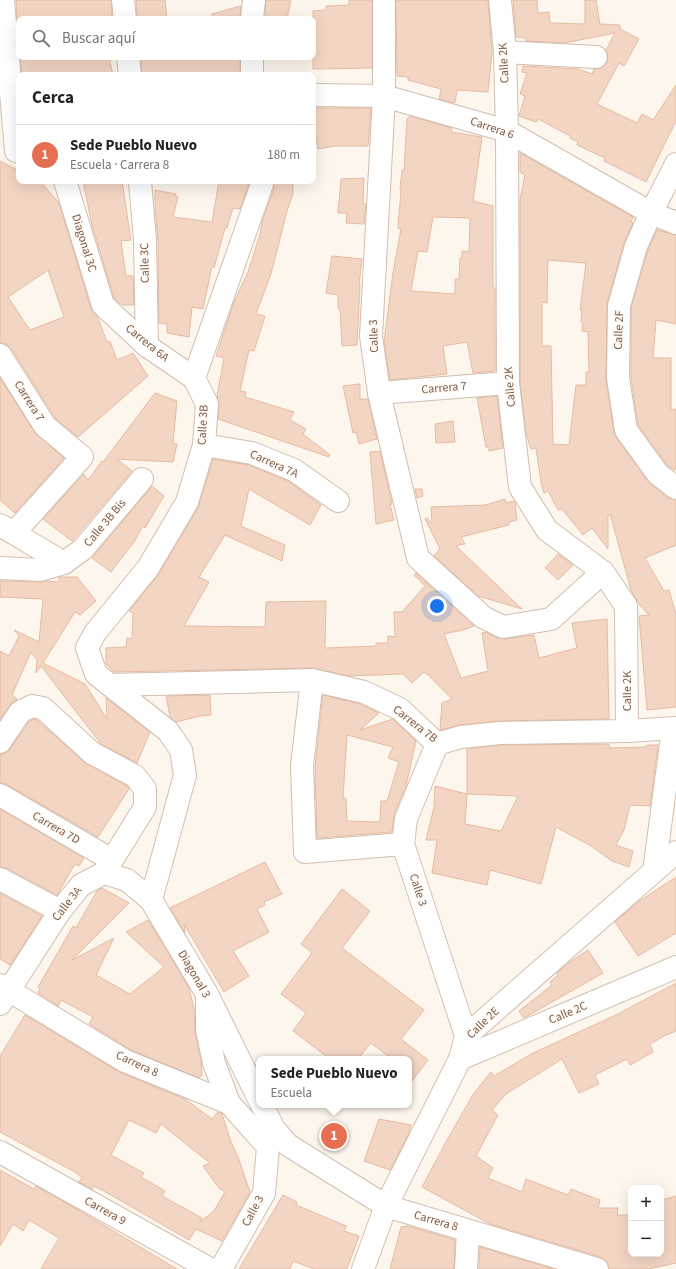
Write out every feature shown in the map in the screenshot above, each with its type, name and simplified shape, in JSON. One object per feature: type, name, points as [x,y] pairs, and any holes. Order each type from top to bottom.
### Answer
[{"type":"street","points":[[3,0],[12,149]]},
{"type":"street","points":[[123,0],[125,16]]},
{"type":"street","points":[[252,16],[254,0]]},
{"type":"street","name":"Calle 3","points":[[384,0],[384,96],[372,336],[380,393],[418,558],[483,617],[503,627],[551,619],[603,572]]},
{"type":"street","name":"Calle 2K","points":[[500,0],[505,52],[507,131],[508,383],[520,487],[547,530],[603,572],[626,606],[627,730]]},
{"type":"street","points":[[505,52],[596,57]]},
{"type":"street","points":[[128,60],[130,72]]},
{"type":"street","points":[[252,60],[252,72]]},
{"type":"street","name":"Carrera 6","points":[[316,95],[384,96],[507,131],[651,212],[676,223]]},
{"type":"street","name":"Calle 2F","points":[[676,164],[651,212],[636,246],[619,306],[618,378],[626,430],[658,474],[676,488]]},
{"type":"street","name":"Diagonal 3C","points":[[67,184],[103,305]]},
{"type":"street","name":"Calle 3C","points":[[140,184],[145,241],[147,346]]},
{"type":"street","points":[[194,378],[262,184]]},
{"type":"street","name":"Carrera 6A","points":[[103,305],[147,346],[194,378]]},
{"type":"street","name":"Carrera 7","points":[[0,355],[45,426],[82,458],[7,529]]},
{"type":"street","name":"Calle 3B","points":[[110,685],[96,674],[87,648],[95,633],[148,568],[187,502],[204,445],[207,404],[194,378]]},
{"type":"street","name":"Carrera 7","points":[[380,393],[508,383]]},
{"type":"street","name":"Carrera 7A","points":[[204,445],[252,452],[294,470],[338,501]]},
{"type":"street","name":"Calle 3B Bis","points":[[64,563],[83,549],[142,479]]},
{"type":"street","points":[[7,529],[64,563]]},
{"type":"street","points":[[0,568],[40,570],[64,563]]},
{"type":"street","points":[[312,680],[302,766],[304,852],[404,844]]},
{"type":"street","name":"Carrera 7B","points":[[110,685],[312,680],[364,692],[400,709],[437,744],[461,738],[500,732],[674,728]]},
{"type":"street","points":[[110,685],[168,730],[181,750],[185,775],[151,900]]},
{"type":"street","points":[[0,742],[20,712],[32,706],[43,708],[92,753],[135,776],[145,789],[145,807],[108,867]]},
{"type":"street","points":[[654,871],[674,728]]},
{"type":"street","name":"Calle 3","points":[[437,744],[406,819],[404,844],[466,1036]]},
{"type":"street","name":"Carrera 7D","points":[[0,795],[108,867]]},
{"type":"street","name":"Calle 2E","points":[[363,1269],[386,1206],[460,1058],[466,1036],[676,852]]},
{"type":"street","name":"Diagonal 3","points":[[108,867],[127,880],[151,900],[207,994],[256,1093]]},
{"type":"street","name":"Calle 3A","points":[[3,993],[60,911],[81,885],[108,867]]},
{"type":"street","points":[[0,879],[60,911]]},
{"type":"street","name":"Calle 2C","points":[[460,1058],[676,967]]},
{"type":"street","name":"Carrera 8","points":[[3,993],[125,1061],[229,1103],[278,1146],[386,1206],[597,1269]]},
{"type":"street","points":[[207,994],[207,1030],[214,1063],[229,1103]]},
{"type":"street","points":[[264,1108],[274,1129],[278,1146]]},
{"type":"street","name":"Calle 3","points":[[221,1269],[264,1193],[278,1146]]},
{"type":"street","name":"Carrera 9","points":[[0,1152],[210,1269]]},
{"type":"street","points":[[466,1269],[468,1231]]},
{"type":"building","points":[[16,0],[111,0],[112,16],[17,16]]},
{"type":"building","points":[[136,0],[165,0],[167,16],[137,16]]},
{"type":"building","points":[[266,0],[291,0],[288,16],[265,16]]},
{"type":"building","points":[[349,0],[372,0],[372,68],[313,69],[313,60],[316,60],[316,16],[313,16],[313,11],[326,10],[326,6],[349,5]]},
{"type":"building","points":[[396,0],[488,0],[492,53],[488,92],[457,90],[455,103],[439,99],[441,89],[408,80],[408,77],[397,76]]},
{"type":"building","points":[[513,0],[537,0],[538,13],[549,12],[550,23],[585,24],[585,0],[596,0],[600,24],[620,25],[620,29],[639,39],[624,66],[619,63],[597,104],[637,123],[642,114],[653,120],[676,85],[676,121],[646,182],[604,161],[605,158],[577,145],[578,142],[570,138],[570,136],[538,119],[536,122],[519,116],[525,96],[520,94],[527,73],[522,72],[523,66],[578,69],[592,74],[594,69],[601,68],[607,63],[608,57],[606,50],[615,33],[564,43],[526,41],[526,38],[516,37]]},
{"type":"building","points":[[241,6],[240,16],[212,16],[212,14]]},
{"type":"building","points":[[20,60],[110,60],[112,72],[22,72]]},
{"type":"building","points":[[141,60],[240,60],[240,72],[142,72]]},
{"type":"building","points":[[316,108],[371,108],[368,146],[335,146],[318,149],[316,139]]},
{"type":"building","points":[[410,116],[452,128],[451,132],[482,137],[473,201],[493,206],[495,371],[473,373],[467,342],[443,346],[447,374],[390,380],[384,342],[393,273],[401,229],[398,228],[400,189],[402,170],[404,170],[407,119]],"holes":[[[433,217],[470,218],[469,252],[462,251],[462,258],[460,258],[459,279],[455,279],[455,294],[411,291],[418,251],[427,252]]]},
{"type":"building","points":[[520,153],[633,217],[631,222],[633,223],[624,243],[607,303],[606,380],[616,437],[648,482],[668,498],[676,500],[676,545],[645,558],[664,591],[669,590],[676,615],[676,707],[647,710],[639,616],[649,615],[638,603],[631,590],[610,514],[608,515],[608,549],[592,528],[583,535],[562,509],[558,510],[548,491],[544,493],[536,448],[531,449],[526,433],[520,382],[520,199],[525,175],[520,172]],"holes":[[[548,260],[586,263],[580,310],[582,310],[582,331],[588,332],[589,372],[586,372],[586,385],[576,385],[569,445],[553,444],[551,346],[542,346],[542,302],[547,303]]]},
{"type":"building","points":[[0,161],[16,169],[16,184],[43,184],[59,203],[91,309],[97,316],[107,342],[110,341],[117,360],[133,353],[148,376],[78,437],[55,418],[11,348],[6,344],[0,343]],"holes":[[[48,270],[64,317],[30,330],[8,297]]]},
{"type":"building","points":[[364,178],[363,204],[366,204],[364,224],[346,223],[347,213],[338,213],[341,179]]},
{"type":"building","points":[[84,184],[122,184],[131,240],[121,241],[126,276],[133,276],[134,305],[122,305],[114,298],[92,225]]},
{"type":"building","points":[[218,184],[249,184],[240,209],[233,208],[227,228],[225,228],[214,268],[212,266],[203,309],[192,307],[189,337],[167,333],[167,324],[159,323],[158,241],[155,190],[176,194],[176,197],[178,197],[173,217],[212,222]]},
{"type":"building","points":[[274,184],[293,184],[293,194],[287,211],[271,274],[256,314],[265,316],[254,351],[249,350],[240,391],[246,392],[245,397],[294,412],[290,420],[306,429],[303,434],[330,455],[329,457],[218,419],[219,405],[217,396],[224,358],[216,356],[234,302],[248,272],[260,234],[262,222],[274,188]]},
{"type":"building","points":[[657,230],[676,235],[676,324],[656,320],[653,358],[671,358],[671,410],[676,409],[676,469],[674,470],[667,465],[638,425],[631,377],[631,308],[648,250]]},
{"type":"building","points":[[332,256],[362,259],[359,285],[357,345],[342,346],[338,295],[326,293]]},
{"type":"building","points":[[0,378],[35,433],[64,458],[15,513],[0,500]]},
{"type":"building","points":[[360,384],[360,399],[368,399],[377,439],[359,444],[356,432],[353,433],[343,386]]},
{"type":"building","points":[[155,393],[177,401],[173,443],[177,444],[173,462],[117,459],[132,471],[72,541],[43,519],[84,474],[88,480]]},
{"type":"building","points":[[497,396],[503,448],[489,451],[489,447],[486,447],[477,398]]},
{"type":"building","points":[[453,421],[455,442],[436,443],[435,424]]},
{"type":"building","points":[[380,451],[392,504],[390,505],[394,520],[376,524],[370,452]]},
{"type":"building","points":[[213,459],[249,465],[288,481],[321,505],[310,525],[249,489],[241,526],[285,545],[282,561],[225,535],[199,577],[209,582],[184,626],[265,627],[266,602],[326,601],[325,648],[376,646],[376,643],[388,643],[388,636],[395,637],[394,612],[402,612],[425,586],[414,575],[416,573],[474,626],[444,634],[461,678],[488,671],[482,633],[486,632],[497,638],[505,639],[534,635],[539,658],[577,648],[572,623],[607,619],[609,719],[499,721],[460,725],[440,730],[442,703],[452,699],[430,677],[430,674],[428,675],[424,672],[412,683],[403,674],[348,676],[312,668],[114,672],[106,664],[106,648],[126,647],[127,638],[132,639],[133,613],[129,611],[159,574],[198,508]]},
{"type":"building","points":[[152,486],[164,496],[145,528],[143,526],[134,542],[111,572],[92,558]]},
{"type":"building","points":[[415,489],[422,489],[423,496],[417,498]]},
{"type":"building","points":[[505,499],[506,503],[515,502],[517,520],[509,522],[509,525],[461,537],[465,544],[456,546],[522,609],[478,596],[434,556],[440,549],[425,519],[427,518],[432,523],[431,507],[486,505]]},
{"type":"building","points":[[558,554],[573,565],[558,580],[545,568]]},
{"type":"building","points":[[59,577],[77,577],[96,601],[80,615],[75,612],[43,663],[85,684],[107,719],[106,698],[150,732],[137,763],[101,744],[41,666],[36,673],[37,660],[31,652],[12,695],[17,699],[10,705],[0,719],[0,651],[9,656],[19,636],[14,630],[39,642],[43,599],[0,597],[0,581],[59,582]]},
{"type":"building","points":[[210,695],[211,715],[176,722],[170,717],[166,696]]},
{"type":"building","points":[[323,695],[360,704],[379,713],[360,730],[393,719],[416,741],[406,786],[394,814],[392,832],[317,838],[315,767]],"holes":[[[347,735],[393,747],[388,758],[399,762],[387,801],[381,801],[380,822],[347,821],[346,798],[343,798]]]},
{"type":"building","points":[[34,719],[84,762],[127,786],[129,789],[98,837],[6,784],[0,783],[0,754],[6,753],[10,749],[29,722]]},
{"type":"building","points":[[609,744],[610,748],[646,747],[647,745],[658,745],[650,806],[630,805],[624,830],[616,845],[633,851],[629,867],[612,861],[591,846],[556,827],[541,884],[490,870],[487,885],[432,873],[437,840],[426,840],[434,807],[435,786],[467,794],[467,749],[501,745]],"holes":[[[467,794],[518,796],[501,831],[465,824]]]},
{"type":"building","points":[[0,809],[84,858],[79,866],[75,864],[57,895],[6,868],[0,867]]},
{"type":"building","points":[[265,862],[282,894],[264,902],[265,905],[257,909],[269,932],[233,951],[249,976],[224,992],[184,924],[185,933],[170,908]]},
{"type":"building","points":[[676,877],[676,933],[638,956],[615,922],[638,902]]},
{"type":"building","points":[[102,888],[129,903],[72,960],[114,938],[96,975],[130,994],[164,967],[126,932],[148,920],[189,988],[194,1009],[195,1032],[201,1060],[202,1075],[199,1078],[131,1050],[89,1024],[93,1017],[61,1000],[58,1006],[38,993],[40,989],[38,987],[73,926],[76,928],[97,891]]},
{"type":"building","points":[[342,889],[370,911],[342,948],[424,1010],[401,1039],[428,1060],[412,1081],[412,1056],[388,1056],[371,1043],[360,1056],[326,1056],[293,1031],[306,1013],[281,994],[312,953],[301,944]]},
{"type":"building","points":[[0,893],[42,916],[10,965],[0,959]]},
{"type":"building","points":[[588,950],[603,973],[524,1018],[519,1011],[552,985],[550,982],[558,975],[557,973]]},
{"type":"building","points":[[676,983],[676,1031],[650,1044],[653,1052],[630,1065],[627,1059],[595,1075],[599,1084],[579,1093],[562,1059],[506,1094],[492,1110],[498,1115],[476,1156],[493,1168],[488,1178],[522,1192],[526,1179],[568,1195],[571,1189],[600,1200],[598,1208],[618,1208],[617,1215],[628,1215],[628,1257],[664,1257],[664,1199],[676,1196],[676,1263],[648,1269],[609,1269],[606,1261],[601,1257],[490,1224],[422,1187],[474,1093],[491,1072],[494,1076],[533,1053],[616,1015]]},
{"type":"building","points":[[25,1015],[119,1072],[185,1099],[212,1119],[218,1112],[222,1114],[250,1192],[222,1241],[196,1229],[189,1240],[94,1186],[92,1189],[79,1182],[82,1177],[73,1171],[0,1132],[0,1056]],"holes":[[[129,1120],[156,1133],[161,1124],[210,1163],[203,1166],[219,1188],[225,1192],[214,1211],[200,1222],[202,1218],[162,1196],[165,1191],[141,1177],[144,1173],[111,1155]]]},
{"type":"building","points":[[379,1119],[411,1125],[408,1135],[390,1170],[364,1161]]},
{"type":"building","points":[[0,1170],[34,1189],[36,1186],[177,1269],[41,1269],[59,1238],[29,1220],[23,1231],[13,1224],[0,1246]]},
{"type":"building","points":[[283,1195],[297,1202],[296,1205],[346,1226],[344,1231],[359,1236],[347,1269],[314,1269],[293,1261],[290,1269],[239,1269]]},
{"type":"building","points":[[408,1226],[455,1240],[454,1269],[390,1269],[401,1227]]},
{"type":"building","points":[[480,1247],[553,1269],[479,1269]]},
{"type":"place","name":"Sede Pueblo Nuevo","points":[[334,1136]]}]
